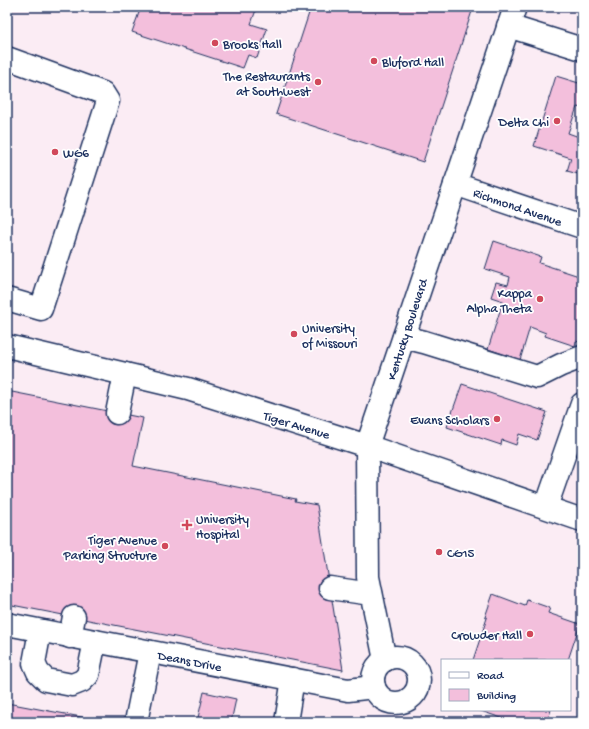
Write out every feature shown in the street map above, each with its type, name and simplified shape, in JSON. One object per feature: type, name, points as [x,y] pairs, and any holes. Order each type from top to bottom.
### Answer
[{"type":"street","points":[[512,16],[582,49]]},
{"type":"street","name":"Kentucky Boulevard","points":[[385,660],[368,577],[367,446],[512,16]]},
{"type":"street","points":[[7,58],[103,93],[108,101],[41,309],[7,300]]},
{"type":"street","name":"Richmond Avenue","points":[[455,184],[582,227]]},
{"type":"street","points":[[404,337],[537,377],[561,365],[582,357]]},
{"type":"street","name":"Tiger Avenue","points":[[7,346],[188,389],[367,446],[582,520]]},
{"type":"street","points":[[117,413],[125,374]]},
{"type":"street","points":[[546,507],[582,404]]},
{"type":"street","points":[[330,588],[371,594]]},
{"type":"street","name":"Deans Drive","points":[[7,624],[40,631],[72,627],[95,641],[150,652],[348,690],[374,687]]},
{"type":"street","points":[[40,631],[34,663],[38,672],[46,680],[72,684],[82,682],[88,675],[95,641]]},
{"type":"street","points":[[136,722],[150,652]]},
{"type":"street","points":[[397,657],[404,659],[415,668],[418,675],[417,689],[407,700],[400,702],[392,703],[385,700],[379,696],[374,687],[374,674],[377,667],[385,660],[390,658],[397,657]]},
{"type":"street","points":[[286,722],[293,679]]},
{"type":"shaded area","name":"University of Missouri","points":[[7,7],[582,7],[582,722],[7,722]]},
{"type":"building","name":"Brooks Hall","points":[[141,7],[257,7],[251,24],[267,29],[257,58],[248,55],[243,68],[132,32]]},
{"type":"building","name":"Bluford Hall","points":[[311,7],[473,8],[423,162],[276,114]]},
{"type":"building","name":"Delta Chi","points":[[556,76],[582,84],[582,108],[577,107],[568,133],[582,138],[582,175],[567,171],[571,158],[534,146]]},
{"type":"building","name":"Kappa Alpha Theta","points":[[494,241],[541,257],[539,263],[582,277],[582,343],[576,341],[575,346],[545,336],[546,333],[530,327],[520,360],[488,349],[503,301],[491,297],[496,282],[508,285],[510,277],[485,269]]},
{"type":"building","name":"Evans Scholars","points":[[462,384],[547,412],[537,440],[519,434],[516,445],[502,440],[501,445],[447,427]]},
{"type":"building","name":"Tiger Avenue Parking Structure","points":[[7,391],[143,418],[133,466],[296,499],[295,501],[317,505],[343,670],[7,604]]},
{"type":"building","name":"Crowder Hall","points":[[493,594],[525,606],[527,600],[550,608],[548,613],[580,624],[568,659],[473,659],[487,618],[485,617]]},
{"type":"building","points":[[204,692],[236,699],[231,722],[197,722]]},
{"type":"building","points":[[7,703],[97,720],[97,722],[7,722]]},
{"type":"building","points":[[481,711],[551,711],[547,722],[513,722]]},
{"type":"place","name":"Brooks Hall","points":[[215,43]]},
{"type":"place","name":"Bluford Hall","points":[[374,61]]},
{"type":"place","name":"The Restaurants at Southwest","points":[[318,82]]},
{"type":"place","name":"Delta Chi","points":[[557,121]]},
{"type":"place","name":"WG6","points":[[55,152]]},
{"type":"place","name":"Kappa Alpha Theta","points":[[540,299]]},
{"type":"place","name":"University of Missouri","points":[[294,334]]},
{"type":"place","name":"Evans Scholars","points":[[497,419]]},
{"type":"place","name":"University Hospital","points":[[187,525]]},
{"type":"place","name":"Tiger Avenue Parking Structure","points":[[165,546]]},
{"type":"place","name":"CG15","points":[[439,552]]},
{"type":"place","name":"Crowder Hall","points":[[530,634]]}]
